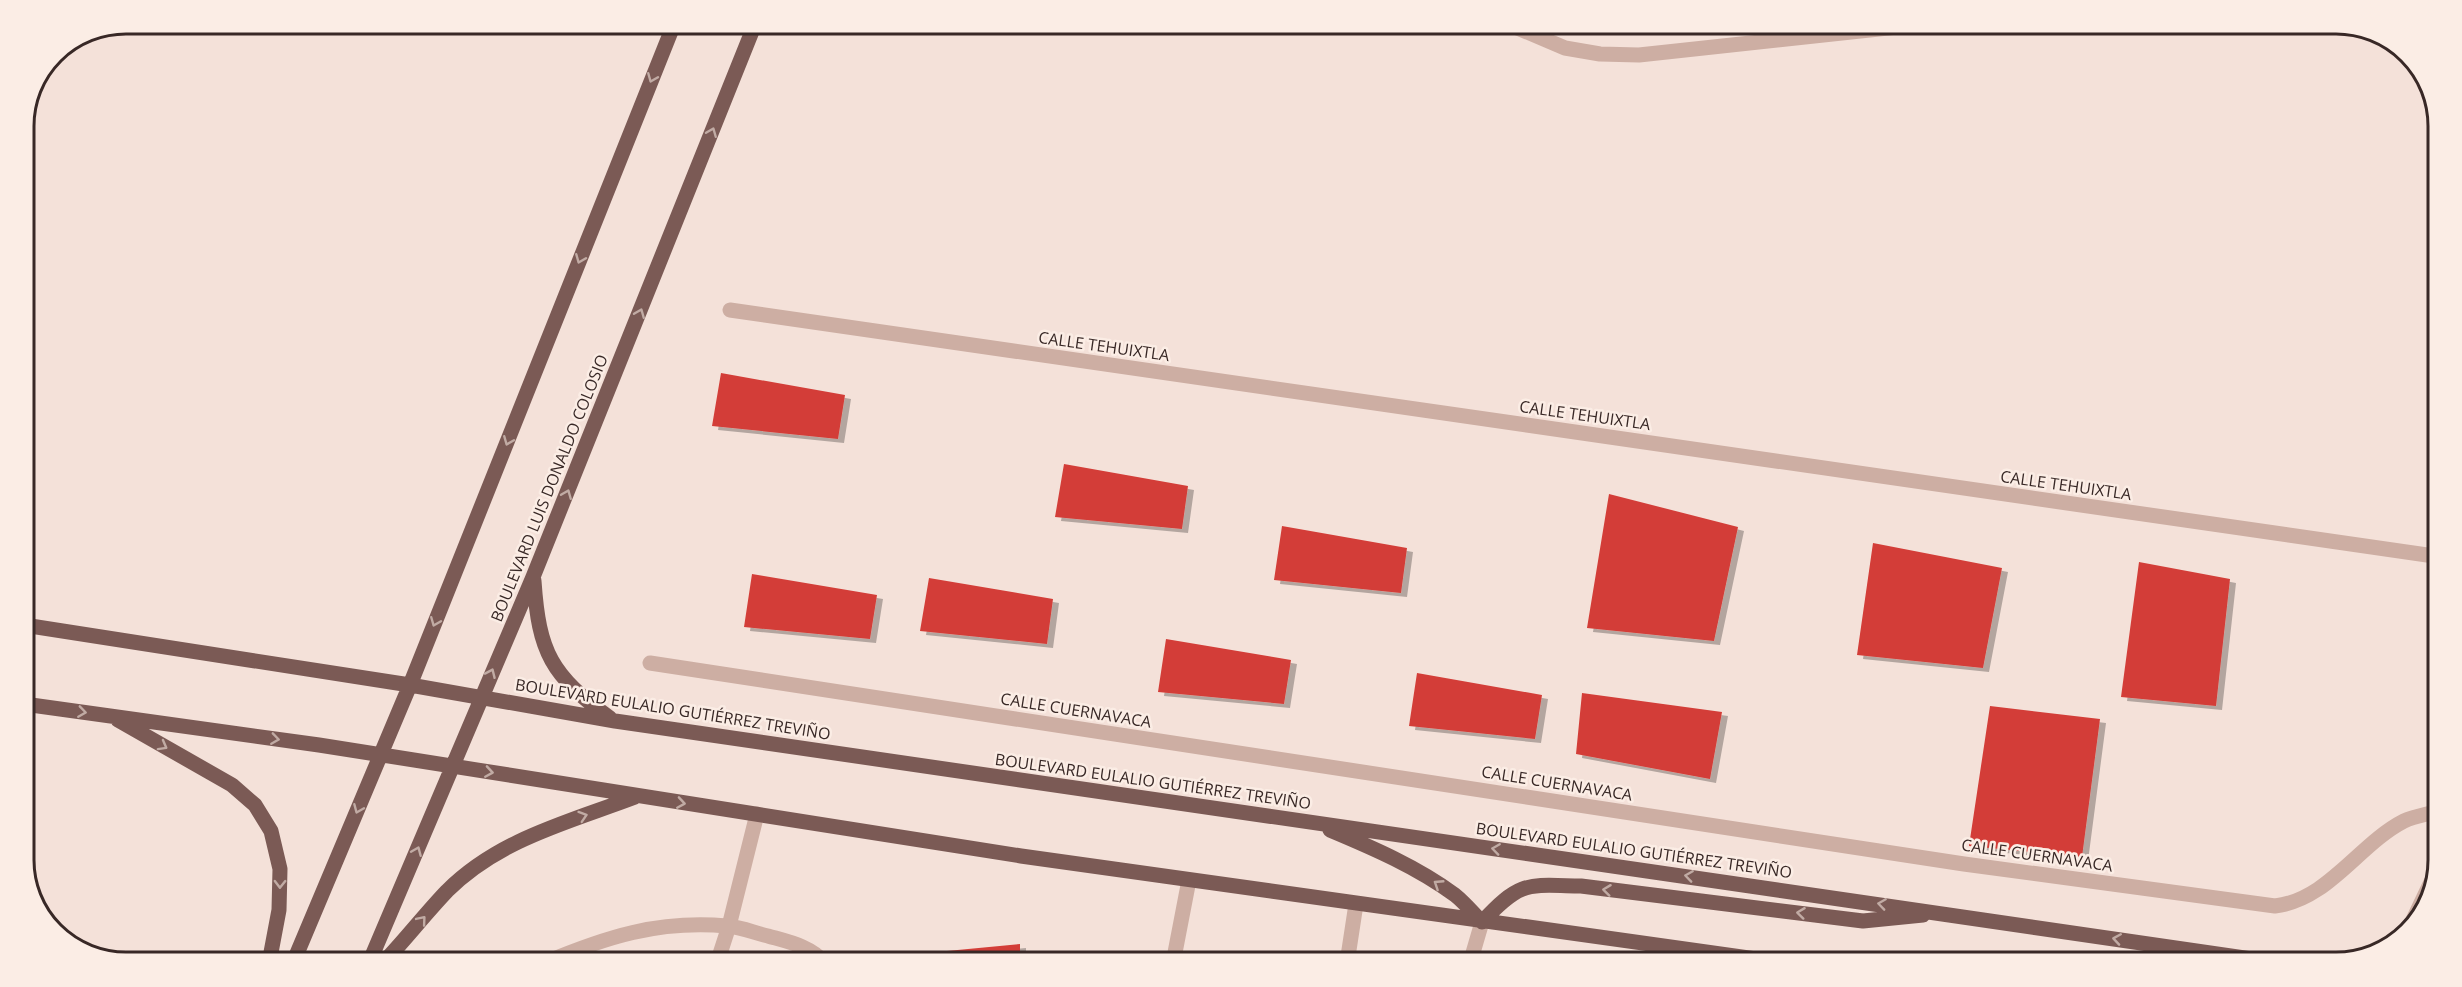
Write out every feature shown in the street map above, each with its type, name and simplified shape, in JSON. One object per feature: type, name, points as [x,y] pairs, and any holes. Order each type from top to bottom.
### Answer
[{"type":"main road","points":[[298,952],[410,685],[670,34]]},
{"type":"main road","name":"BOULEVARD LUIS DONALDO COLOSIO","points":[[374,952],[533,577],[752,34]]},
{"type":"main road","points":[[533,577],[537,619],[545,650],[561,675],[584,699],[615,721]]},
{"type":"main road","name":"BOULEVARD EULALIO GUTIÉRREZ TREVIÑO","points":[[35,627],[410,685],[615,721],[2204,952]]},
{"type":"main road","points":[[35,705],[453,766],[1021,856],[1704,952]]},
{"type":"main road","points":[[113,716],[232,785],[255,805],[271,831],[280,869],[279,910],[271,952]]},
{"type":"main road","points":[[393,952],[448,890],[479,865],[513,844],[549,827],[637,796]]},
{"type":"main road","points":[[1310,822],[1377,850],[1421,874],[1456,896],[1482,922]]},
{"type":"main road","points":[[1482,922],[1503,899],[1518,889],[1535,885],[1581,886],[1863,921],[1942,913]]},
{"type":"street","points":[[1532,34],[1565,48],[1600,54],[1639,55],[1833,34]]},
{"type":"street","name":"CALLE TEHUIXTLA","points":[[730,310],[2428,555]]},
{"type":"street","name":"CALLE CUERNAVACA","points":[[650,663],[1964,864],[2275,906],[2292,904],[2312,894],[2376,839],[2406,820],[2428,814]]},
{"type":"street","points":[[721,952],[757,814]]},
{"type":"street","points":[[1175,952],[1189,880]]},
{"type":"street","points":[[1349,952],[1356,904]]},
{"type":"street","points":[[1473,952],[1482,922]]},
{"type":"street","points":[[570,952],[597,941],[633,931],[681,925],[729,926],[795,943],[815,952]]},
{"type":"building","points":[[721,373],[845,395],[838,439],[712,426]]},
{"type":"building","points":[[1064,464],[1188,486],[1182,529],[1055,517]]},
{"type":"building","points":[[1609,494],[1738,527],[1714,641],[1587,628]]},
{"type":"building","points":[[1282,526],[1407,548],[1401,593],[1274,580]]},
{"type":"building","points":[[1873,543],[2002,568],[1983,668],[1857,655]]},
{"type":"building","points":[[2139,562],[2230,579],[2216,706],[2121,697]]},
{"type":"building","points":[[752,574],[877,595],[870,639],[744,627]]},
{"type":"building","points":[[929,578],[1053,599],[1047,644],[920,631]]},
{"type":"building","points":[[1166,639],[1291,660],[1284,704],[1158,692]]},
{"type":"building","points":[[1417,673],[1542,695],[1535,739],[1409,726]]},
{"type":"building","points":[[1582,693],[1722,712],[1710,779],[1576,754]]},
{"type":"building","points":[[1990,706],[2100,719],[2082,857],[1969,846]]},
{"type":"building","points":[[1020,944],[1020,952],[936,952]]}]
